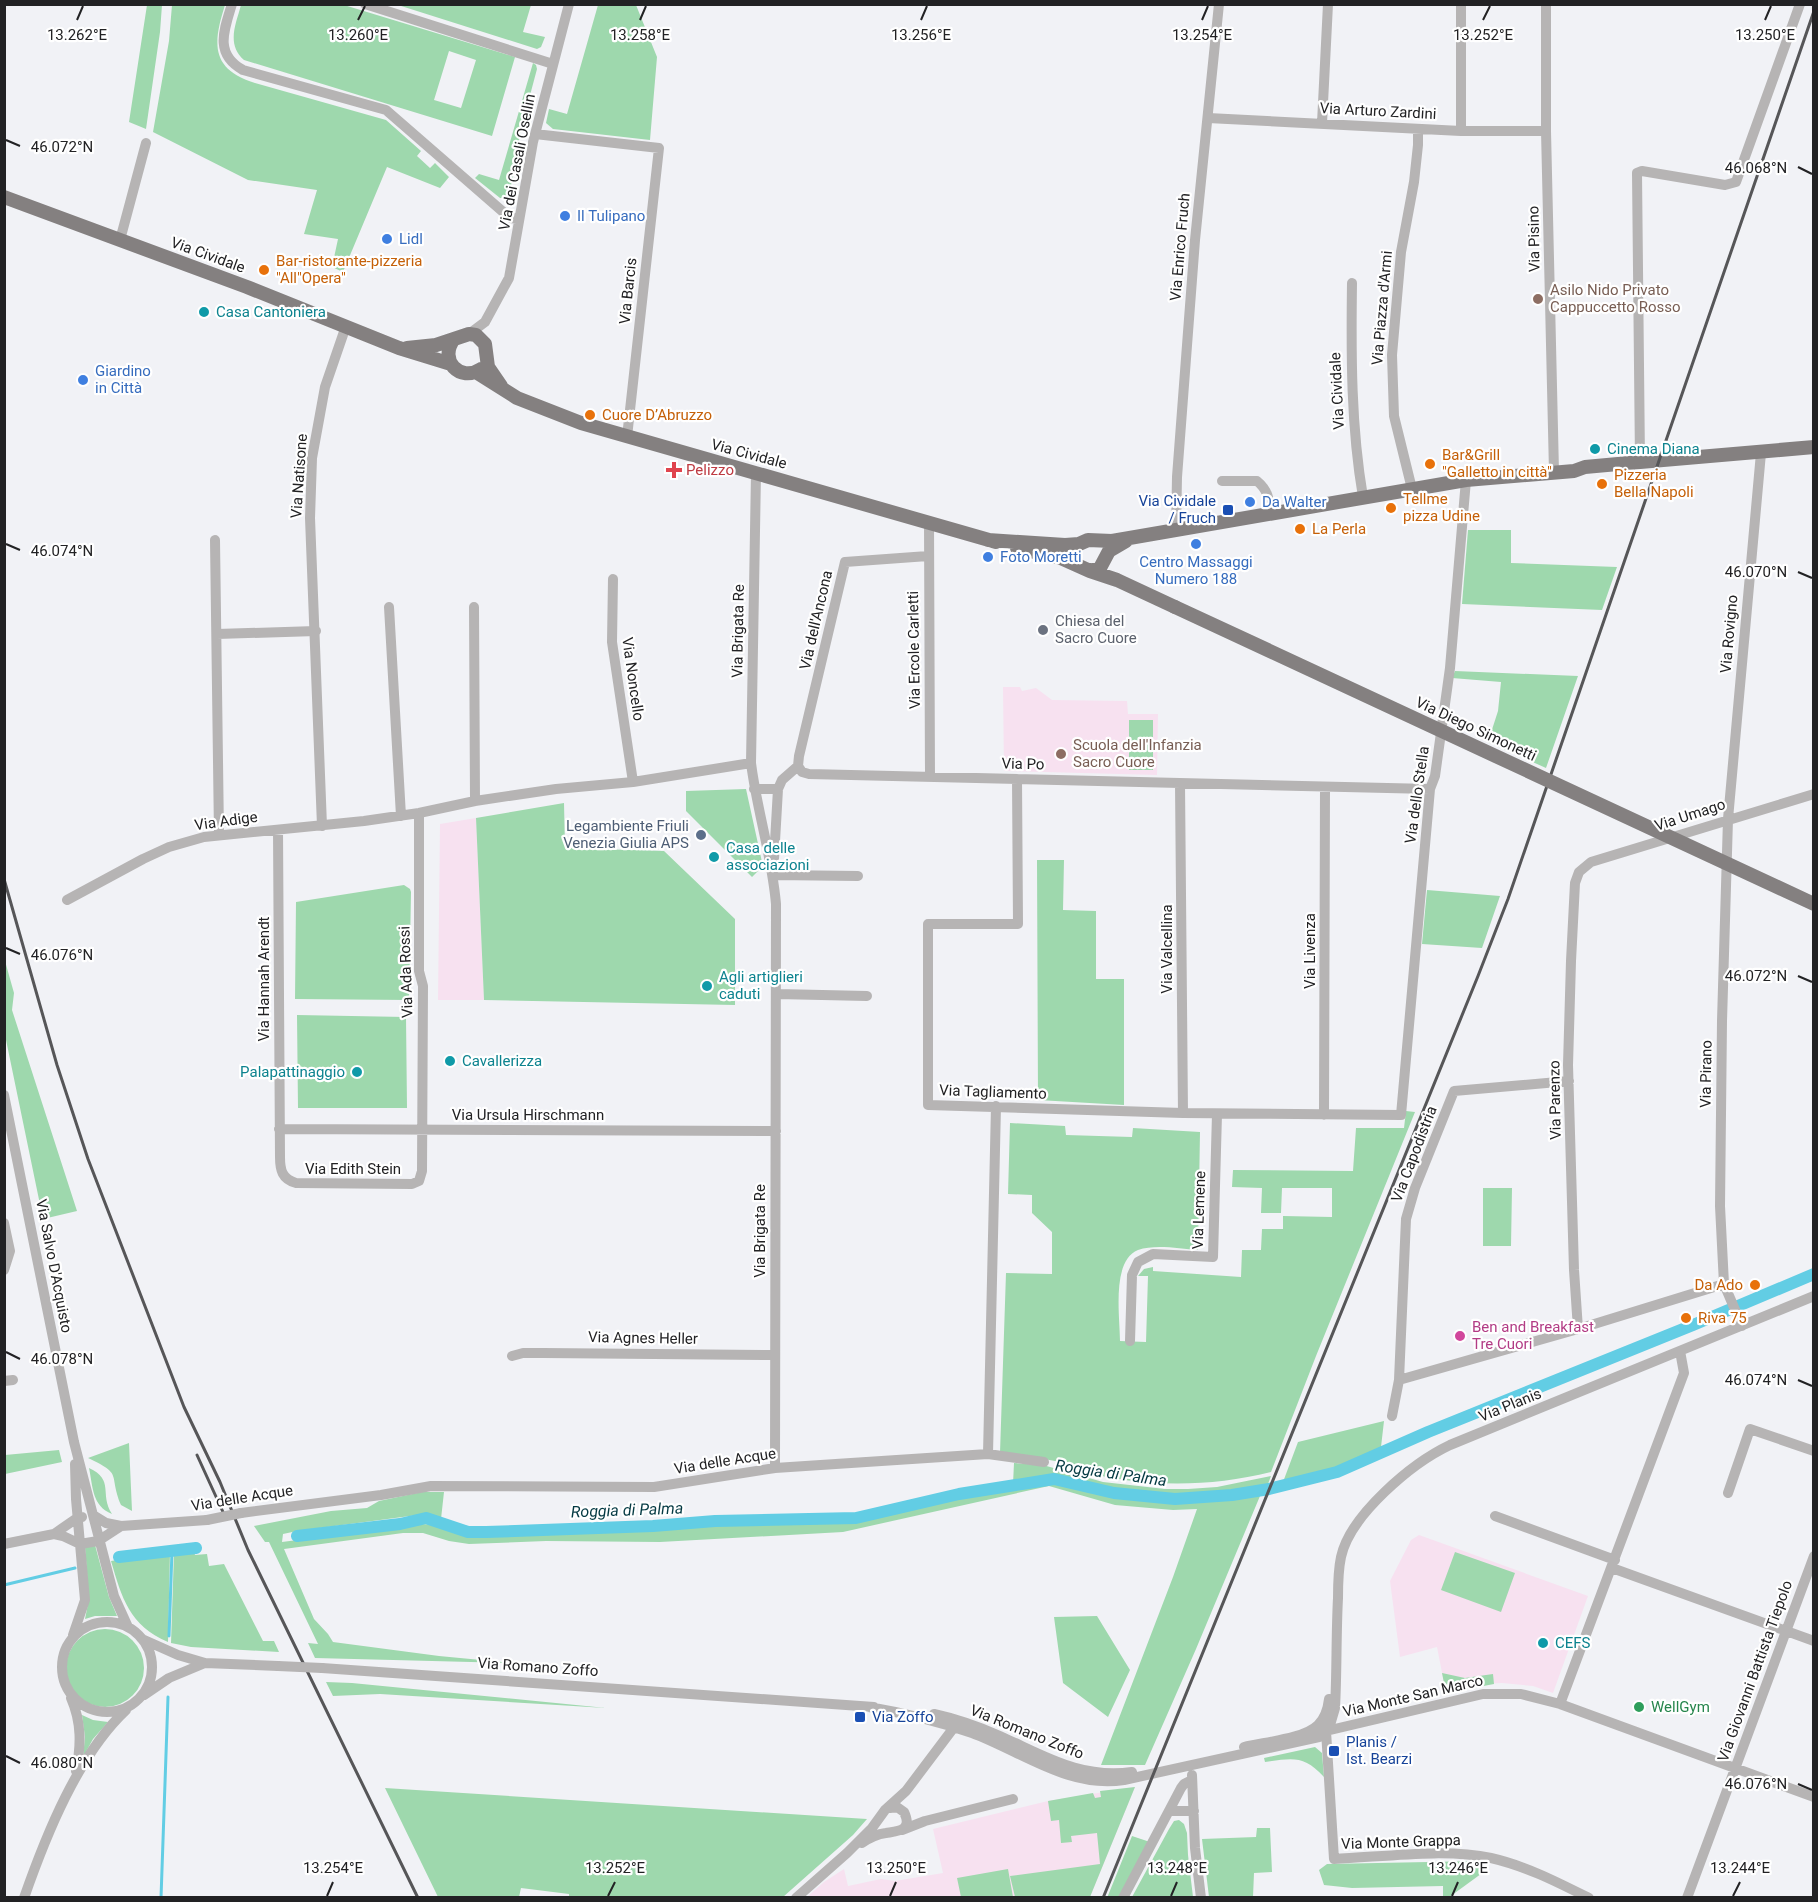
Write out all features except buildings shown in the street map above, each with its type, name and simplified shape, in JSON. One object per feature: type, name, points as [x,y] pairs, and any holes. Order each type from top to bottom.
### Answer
[{"type":"main road","name":"Via Cividale","points":[[4,197],[247,287],[399,348],[451,364],[459,372],[470,374],[476,372],[517,398],[627,437],[988,540],[1061,558],[1083,568],[1100,568],[1106,556],[1121,542],[1139,536]]},
{"type":"main road","name":"Via Cividale","points":[[399,348],[423,348],[469,334]]},
{"type":"main road","points":[[469,334],[476,335],[486,344]]},
{"type":"main road","points":[[451,364],[448,354],[450,344],[454,339]]},
{"type":"main road","name":"Via Cividale","points":[[486,344],[488,367],[505,391]]},
{"type":"main road","points":[[476,372],[485,365],[487,359]]},
{"type":"main road","name":"Via Cividale","points":[[1574,471],[1585,467],[1814,447]]},
{"type":"main road","name":"Via Cividale","points":[[988,540],[1079,544],[1084,541],[1107,541],[1466,480],[1554,472],[1585,473],[1733,460],[1754,453]]},
{"type":"main road","points":[[1094,540],[1104,548],[1106,556]]},
{"type":"main road","points":[[1079,544],[1075,554],[1083,568]]},
{"type":"main road","name":"Via Diego Simonetti","points":[[1106,556],[1109,569],[1125,584]]},
{"type":"main road","name":"Via Diego Simonetti","points":[[1083,568],[1125,584],[1814,904]]},
{"type":"street","points":[[232,4],[223,42],[226,55],[236,66],[243,70],[386,110],[510,218],[519,219]]},
{"type":"street","points":[[365,4],[553,64]]},
{"type":"street","name":"Via dei Casali Osellin","points":[[469,334],[485,322],[509,278],[535,134],[569,4]]},
{"type":"street","name":"Via Enrico Fruch","points":[[1181,529],[1178,492],[1195,240],[1219,4]]},
{"type":"street","points":[[1322,123],[1328,4]]},
{"type":"street","points":[[1461,4],[1461,131]]},
{"type":"street","name":"Via Pisino","points":[[1546,4],[1546,131],[1554,472]]},
{"type":"street","points":[[1640,462],[1637,173],[1642,171],[1725,185],[1736,182],[1800,4]]},
{"type":"street","name":"Via Arturo Zardini","points":[[1208,118],[1461,131],[1546,131]]},
{"type":"street","name":"Via Piazza d'Armi","points":[[1412,489],[1394,416],[1392,355],[1401,252],[1414,182],[1418,129]]},
{"type":"street","name":"Via Barcis","points":[[535,134],[659,148],[627,437]]},
{"type":"street","points":[[120,240],[146,143]]},
{"type":"street","name":"Via Cividale","points":[[1352,283],[1351,355],[1357,448],[1363,497]]},
{"type":"street","points":[[485,322],[486,344]]},
{"type":"street","name":"Via Natisone","points":[[322,826],[310,518],[312,458],[325,387],[346,326]]},
{"type":"street","name":"Via Rovigno","points":[[1728,819],[1754,453]]},
{"type":"street","name":"Via Brigata Re","points":[[756,473],[751,763],[754,789],[773,872],[776,904],[775,1468]]},
{"type":"street","name":"Via dello Stella","points":[[1401,1115],[1430,789],[1435,776],[1450,668],[1466,480]]},
{"type":"street","points":[[1222,481],[1257,481],[1269,497],[1270,513]]},
{"type":"street","name":"Via Ercole Carletti","points":[[929,522],[930,777]]},
{"type":"street","points":[[215,540],[219,835]]},
{"type":"street","name":"Via dell'Ancona","points":[[798,766],[845,562],[928,555]]},
{"type":"street","name":"Via Noncello","points":[[613,579],[612,642],[633,782]]},
{"type":"street","points":[[389,607],[401,816]]},
{"type":"street","points":[[474,607],[475,801]]},
{"type":"street","points":[[217,634],[316,631]]},
{"type":"street","name":"Via Adige","points":[[67,900],[143,859],[204,837],[401,816],[475,801],[556,789],[633,782],[751,763]]},
{"type":"street","points":[[754,789],[778,789],[782,780],[798,766]]},
{"type":"street","name":"Via Po","points":[[798,766],[802,772],[809,774],[1430,789]]},
{"type":"street","name":"Via Tagliamento","points":[[1017,779],[1018,924],[927,924],[928,1105],[1217,1114],[1401,1115]]},
{"type":"street","name":"Via Valcellina","points":[[1180,784],[1183,1113]]},
{"type":"street","name":"Via Livenza","points":[[1324,1115],[1325,787]]},
{"type":"street","name":"Via Brigata Re","points":[[773,872],[778,789]]},
{"type":"street","name":"Via Umago","points":[[1579,872],[1591,862],[1814,794]]},
{"type":"street","name":"Via Ada Rossi","points":[[420,813],[419,971],[423,986],[422,1130]]},
{"type":"street","name":"Via Pirano","points":[[1728,819],[1722,1021],[1720,1206],[1724,1284],[1741,1322]]},
{"type":"street","points":[[763,829],[776,828]]},
{"type":"street","name":"Via Hannah Arendt","points":[[278,830],[279,1129]]},
{"type":"street","points":[[773,872],[858,876]]},
{"type":"street","name":"Via Parenzo","points":[[1578,1329],[1574,1270],[1569,1081],[1574,903],[1575,883],[1579,872]]},
{"type":"street","points":[[777,994],[867,996]]},
{"type":"street","name":"Via Capodistria","points":[[1392,1416],[1399,1380],[1406,1219],[1415,1188],[1454,1090],[1569,1081]]},
{"type":"street","name":"Via Salvo D'Acquisto","points":[[4,1095],[74,1442],[114,1596],[129,1627]]},
{"type":"street","points":[[988,1454],[996,1106]]},
{"type":"street","name":"Via Lemene","points":[[1130,1341],[1132,1270],[1138,1262],[1153,1254],[1213,1257],[1217,1114]]},
{"type":"street","name":"Via Ursula Hirschmann","points":[[279,1129],[776,1131]]},
{"type":"street","name":"Via Edith Stein","points":[[279,1129],[280,1167],[284,1177],[292,1183],[409,1184],[417,1183],[422,1176],[422,1130]]},
{"type":"street","points":[[4,1223],[10,1251],[5,1270]]},
{"type":"street","points":[[1399,1380],[1724,1284]]},
{"type":"street","name":"Via Planis","points":[[1322,1727],[1327,1709],[1335,1648],[1339,1567],[1343,1549],[1354,1528],[1401,1477],[1419,1462],[1440,1450],[1680,1351],[1741,1322],[1814,1296]]},
{"type":"street","points":[[1560,1704],[1684,1372],[1680,1351]]},
{"type":"street","name":"Via Agnes Heller","points":[[512,1356],[523,1353],[775,1355]]},
{"type":"street","points":[[1728,1493],[1750,1429],[1814,1451]]},
{"type":"street","name":"Via Salvo D'Acquisto","points":[[72,1638],[85,1600],[77,1518],[74,1442]]},
{"type":"street","name":"Via delle Acque","points":[[93,1515],[121,1526],[207,1520],[241,1513],[381,1495],[431,1486],[654,1487],[775,1468],[988,1454],[1044,1462]]},
{"type":"street","points":[[4,1544],[54,1534],[77,1518],[93,1515]]},
{"type":"street","points":[[1495,1516],[1814,1641]]},
{"type":"street","name":"Via delle Acque","points":[[98,1540],[121,1526]]},
{"type":"street","points":[[54,1534],[80,1544],[98,1540]]},
{"type":"street","name":"Via Giovanni Battista Tiepolo","points":[[1687,1898],[1814,1556]]},
{"type":"street","points":[[24,1898],[74,1779],[98,1741],[128,1707],[142,1696],[150,1681],[152,1672],[150,1654],[142,1639],[129,1627],[112,1622],[94,1623],[78,1632],[63,1652],[62,1677],[78,1715],[80,1735],[74,1779]]},
{"type":"street","name":"Via Romano Zoffo","points":[[142,1639],[178,1655],[205,1663],[322,1668],[868,1707],[957,1724],[1077,1770],[1104,1774],[1191,1763]]},
{"type":"street","name":"Via Romano Zoffo","points":[[142,1696],[169,1678],[205,1663]]},
{"type":"street","points":[[69,1693],[81,1704],[96,1711],[112,1712],[128,1707]]},
{"type":"street","name":"Via Monte San Marco","points":[[1322,1727],[1483,1694],[1521,1694],[1560,1704],[1814,1797]]},
{"type":"street","points":[[890,1808],[906,1791],[957,1724]]},
{"type":"street","name":"Via Romano Zoffo","points":[[957,1724],[1065,1775],[1101,1783],[1124,1780],[1191,1763]]},
{"type":"street","points":[[1201,1898],[1195,1848],[1191,1763],[1313,1739],[1322,1727]]},
{"type":"street","name":"Via Monte Grappa","points":[[1322,1727],[1334,1859],[1461,1854],[1490,1858],[1544,1875],[1589,1898]]},
{"type":"street","points":[[1123,1898],[1181,1788],[1192,1780]]},
{"type":"street","points":[[902,1830],[907,1821],[904,1812],[906,1791]]},
{"type":"street","points":[[881,1818],[884,1829],[896,1833],[925,1821],[1013,1799]]},
{"type":"street","points":[[796,1898],[847,1853],[881,1818],[885,1810],[897,1807],[925,1821]]},
{"type":"street","points":[[1170,1811],[1194,1811]]},
{"type":"street","points":[[847,1853],[868,1839],[889,1832]]},
{"type":"shaded area","points":[[1003,687],[1020,687],[1022,691],[1036,688],[1052,700],[1127,701],[1128,714],[1158,714],[1157,775],[1004,771]]},
{"type":"shaded area","points":[[476,818],[484,1000],[438,1000],[440,824]]},
{"type":"shaded area","points":[[1419,1535],[1588,1596],[1553,1693],[1533,1686],[1502,1683],[1482,1684],[1446,1693],[1437,1647],[1400,1657],[1390,1581],[1411,1540]]},
{"type":"shaded area","points":[[1135,1787],[1090,1897],[806,1898],[844,1869],[848,1886],[881,1879],[895,1881],[943,1873],[933,1829],[1048,1801]]},
{"type":"green space","points":[[147,5],[162,5],[146,129],[129,122]]},
{"type":"green space","points":[[172,5],[225,5],[217,43],[223,62],[230,70],[255,83],[386,120],[421,151],[417,156],[430,168],[435,163],[449,177],[440,188],[387,167],[343,272],[332,267],[338,239],[304,234],[317,190],[248,180],[153,132],[169,41]]},
{"type":"green space","points":[[241,5],[344,5],[515,57],[492,136],[244,60],[238,54],[234,41]],"holes":[[[449,51],[476,60],[461,108],[434,100]]]},
{"type":"green space","points":[[398,5],[531,5],[523,32],[545,37],[541,47],[537,49]]},
{"type":"green space","points":[[598,5],[636,5],[657,57],[650,140],[553,129],[546,123],[549,109],[567,114]]},
{"type":"green space","points":[[533,63],[537,69],[521,129],[510,192],[505,198],[500,198],[475,178],[479,174],[499,180]]},
{"type":"green space","points":[[1468,530],[1511,530],[1511,563],[1617,567],[1602,610],[1462,604]]},
{"type":"green space","points":[[1455,671],[1578,676],[1546,768],[1488,742],[1498,711],[1501,682],[1452,678]]},
{"type":"green space","points":[[1129,720],[1153,720],[1153,770],[1129,770]]},
{"type":"green space","points":[[746,789],[762,862],[759,870],[752,877],[686,811],[686,791]]},
{"type":"green space","points":[[564,803],[565,848],[664,851],[735,919],[735,1005],[484,1000],[476,818]]},
{"type":"green space","points":[[1037,860],[1064,860],[1063,910],[1096,911],[1096,979],[1124,979],[1124,1105],[1038,1100]]},
{"type":"green space","points":[[404,885],[411,892],[409,1000],[295,999],[296,902]]},
{"type":"green space","points":[[1427,890],[1500,896],[1482,948],[1422,944]]},
{"type":"green space","points":[[5,961],[14,993],[12,1010],[77,1211],[43,1219],[5,1035]]},
{"type":"green space","name":"Palapattinaggio","points":[[297,1015],[406,1017],[407,1108],[298,1108]]},
{"type":"green space","points":[[1406,1111],[1415,1112],[1271,1472],[1212,1482],[1152,1483],[1105,1477],[1055,1461],[1000,1453],[1006,1273],[1052,1274],[1052,1232],[1032,1213],[1032,1195],[1008,1194],[1010,1123],[1065,1126],[1066,1135],[1132,1137],[1133,1128],[1200,1132],[1198,1250],[1160,1247],[1138,1250],[1129,1256],[1120,1277],[1120,1341],[1146,1342],[1148,1276],[1138,1276],[1144,1269],[1153,1267],[1153,1271],[1241,1277],[1242,1250],[1261,1250],[1262,1229],[1283,1229],[1283,1216],[1332,1217],[1332,1188],[1282,1188],[1281,1213],[1261,1213],[1262,1188],[1232,1187],[1233,1170],[1353,1171],[1356,1128],[1404,1128]]},
{"type":"green space","points":[[1483,1188],[1512,1188],[1511,1246],[1483,1246]]},
{"type":"green space","points":[[1384,1421],[1381,1447],[1336,1467],[1283,1482],[1298,1442]]},
{"type":"green space","points":[[129,1443],[132,1511],[121,1505],[111,1472],[88,1458]]},
{"type":"green space","points":[[59,1450],[62,1462],[5,1474],[5,1455]]},
{"type":"green space","points":[[1014,1463],[1043,1465],[1103,1482],[1165,1489],[1217,1487],[1271,1476],[1268,1484],[1207,1494],[1173,1495],[1126,1491],[1054,1476],[1013,1484]]},
{"type":"green space","points":[[89,1468],[102,1477],[108,1507],[112,1514],[105,1511],[97,1501]]},
{"type":"green space","points":[[1052,1482],[1138,1500],[1191,1502],[1264,1492],[1260,1496],[1145,1765],[1101,1765],[1197,1509],[1173,1510],[1115,1505],[1049,1486],[843,1532],[660,1542],[546,1541],[469,1544],[423,1533],[403,1533],[284,1549],[314,1619],[333,1642],[512,1663],[315,1658],[308,1643],[318,1644],[269,1542],[265,1542],[254,1526],[331,1511],[367,1508],[379,1501],[422,1492],[444,1492],[441,1519],[425,1514],[297,1531],[283,1534],[282,1542],[421,1524],[484,1537],[852,1521],[925,1504]]},
{"type":"green space","points":[[95,1545],[109,1597],[117,1616],[95,1616],[85,1619],[89,1599],[85,1547]]},
{"type":"green space","points":[[194,1551],[195,1555],[207,1554],[209,1566],[224,1564],[263,1641],[274,1641],[279,1652],[191,1647],[171,1643],[174,1553]]},
{"type":"green space","points":[[170,1552],[168,1642],[155,1635],[136,1619],[119,1587],[111,1561]]},
{"type":"green space","points":[[1455,1552],[1515,1573],[1501,1612],[1441,1590]]},
{"type":"green space","points":[[1097,1616],[1130,1670],[1108,1717],[1063,1683],[1054,1617]]},
{"type":"green space","points":[[105,1629],[120,1632],[132,1641],[141,1653],[144,1668],[141,1683],[132,1695],[120,1704],[105,1707],[90,1704],[78,1695],[69,1683],[66,1668],[69,1653],[78,1641],[90,1632]]},
{"type":"green space","points":[[1442,1673],[1465,1678],[1493,1674],[1494,1684],[1446,1693]]},
{"type":"green space","points":[[326,1682],[606,1708],[380,1694],[333,1696]]},
{"type":"green space","points":[[82,1715],[93,1720],[108,1722],[93,1739],[83,1757],[85,1737]]},
{"type":"green space","points":[[1315,1747],[1322,1753],[1324,1777],[1310,1765],[1297,1760],[1265,1762],[1264,1758]]},
{"type":"green space","points":[[1135,1787],[1090,1897],[1015,1897],[1010,1876],[1100,1864],[1097,1833],[1071,1836],[1072,1842],[1061,1843],[1059,1820],[1051,1821],[1048,1801],[1093,1793],[1095,1798],[1101,1797],[1100,1791]]},
{"type":"green space","points":[[385,1788],[867,1819],[853,1835],[783,1897],[569,1898],[569,1894],[521,1888],[519,1897],[438,1897]]},
{"type":"green space","points":[[1179,1820],[1184,1824],[1187,1833],[1193,1897],[1132,1897],[1169,1829],[1174,1821]]},
{"type":"green space","points":[[1257,1828],[1270,1828],[1272,1872],[1254,1873],[1253,1897],[1209,1897],[1202,1839],[1256,1837]]},
{"type":"green space","points":[[1132,1836],[1150,1842],[1120,1897],[1107,1898]]},
{"type":"green space","points":[[1479,1861],[1486,1864],[1485,1871],[1448,1898],[1443,1897],[1443,1886],[1352,1888],[1324,1885],[1319,1870],[1327,1864]]},
{"type":"green space","points":[[1008,1869],[1013,1897],[961,1897],[957,1878]]},
{"type":"waterway","name":"Roggia di Palma","points":[[297,1536],[400,1524],[426,1518],[468,1532],[653,1526],[715,1521],[856,1518],[959,1494],[1054,1479],[1114,1493],[1175,1499],[1232,1495],[1269,1489],[1337,1472],[1428,1432],[1814,1274]]},
{"type":"waterway","name":"Roggia di Palma","points":[[119,1557],[196,1548]]},
{"type":"waterway","points":[[169,1636],[172,1551]]},
{"type":"waterway","name":"Roggia di Palma","points":[[4,1585],[75,1568]]},
{"type":"waterway","points":[[161,1898],[168,1697]]},
{"type":"railway","points":[[1103,1898],[1508,899],[1814,11]]},
{"type":"railway","points":[[4,879],[57,1065],[88,1159],[184,1407],[220,1482],[248,1550],[418,1898]]},
{"type":"railway","points":[[197,1455],[223,1512]]},
{"type":"place","name":"Il Tulipano","points":[[565,216]]},
{"type":"place","name":"Lidl","points":[[387,239]]},
{"type":"place","name":"Bar-ristorante-pizzeria \"All\"Opera\"","points":[[264,270]]},
{"type":"place","name":"Asilo Nido Privato Cappuccetto Rosso","points":[[1538,299]]},
{"type":"place","name":"Casa Cantoniera","points":[[204,312]]},
{"type":"place","name":"Giardino in Città","points":[[83,380]]},
{"type":"place","name":"Cuore D’Abruzzo","points":[[590,415]]},
{"type":"place","name":"Cinema Diana","points":[[1595,449]]},
{"type":"place","name":"Bar&Grill \"Galletto in città\"","points":[[1430,464]]},
{"type":"place","name":"Pelizzo","points":[[674,470]]},
{"type":"place","name":"Pizzeria Bella Napoli","points":[[1602,484]]},
{"type":"place","name":"Da Walter","points":[[1250,502]]},
{"type":"place","name":"Tellme pizza Udine","points":[[1391,508]]},
{"type":"place","name":"Via Cividale / Fruch","points":[[1228,510]]},
{"type":"place","name":"La Perla","points":[[1300,529]]},
{"type":"place","name":"Centro Massaggi Numero 188","points":[[1196,544]]},
{"type":"place","name":"Foto Moretti","points":[[988,557]]},
{"type":"place","name":"Chiesa del Sacro Cuore","points":[[1043,630]]},
{"type":"place","name":"Scuola dell'Infanzia Sacro Cuore","points":[[1061,754]]},
{"type":"place","name":"Legambiente Friuli Venezia Giulia APS","points":[[701,835]]},
{"type":"place","name":"Casa delle associazioni","points":[[714,857]]},
{"type":"place","name":"Agli artiglieri caduti","points":[[707,986]]},
{"type":"place","name":"Cavallerizza","points":[[450,1061]]},
{"type":"place","name":"Palapattinaggio","points":[[357,1072]]},
{"type":"place","name":"Da Ado","points":[[1755,1285]]},
{"type":"place","name":"Riva 75","points":[[1686,1318]]},
{"type":"place","name":"Ben and Breakfast Tre Cuori","points":[[1460,1336]]},
{"type":"place","name":"CEFS","points":[[1543,1643]]},
{"type":"place","name":"WellGym","points":[[1639,1707]]},
{"type":"place","name":"Via Zoffo","points":[[860,1717]]},
{"type":"place","name":"Planis / Ist. Bearzi","points":[[1334,1751]]}]
